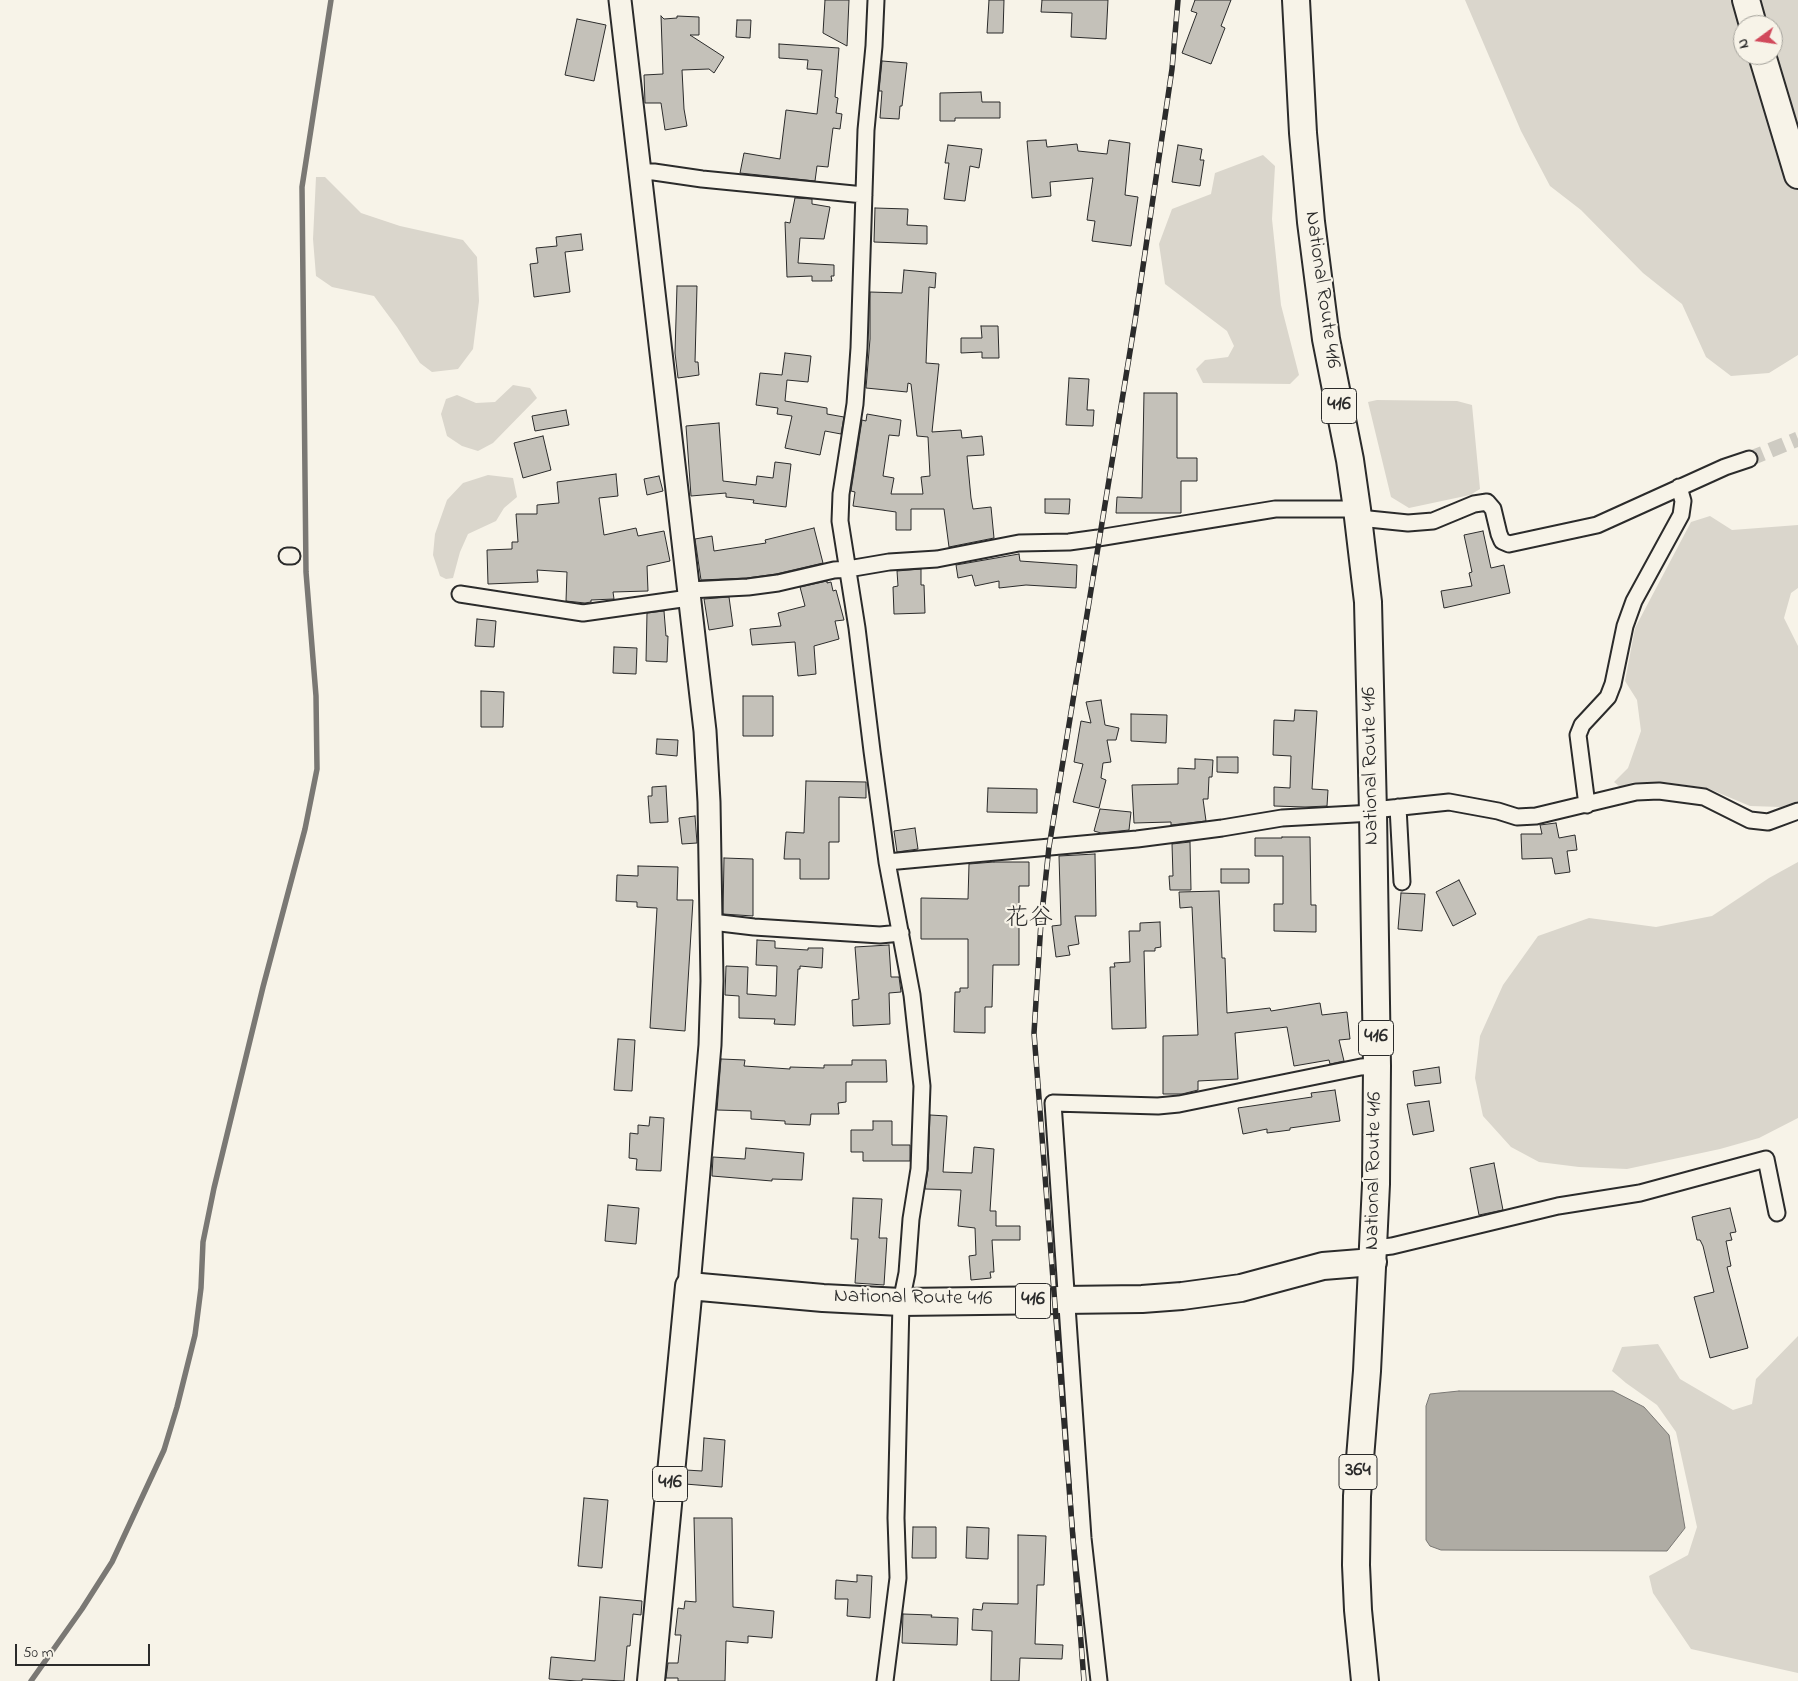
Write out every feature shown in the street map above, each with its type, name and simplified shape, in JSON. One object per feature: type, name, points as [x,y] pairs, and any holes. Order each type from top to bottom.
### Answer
[{"type":"highway","name":"National Route 416","points":[[689,1286],[823,1298],[901,1302],[1142,1300],[1241,1288],[1373,1255],[1376,1184],[1381,810],[1368,602],[1350,460],[1326,339],[1312,222],[1303,133],[1296,0]]},
{"type":"highway","points":[[1746,0],[1750,15]]},
{"type":"highway","points":[[1765,65],[1798,175]]},
{"type":"highway","name":"364","points":[[1364,1681],[1358,1610],[1356,1496],[1373,1255]]},
{"type":"highway","name":"416","points":[[651,1681],[689,1286]]},
{"type":"street","points":[[620,0],[706,740],[710,802],[712,922],[710,1045],[689,1286]]},
{"type":"street","points":[[876,0],[874,46],[866,130],[859,348],[855,404],[841,494],[840,521],[857,628],[887,862],[912,995],[922,1086],[919,1169],[911,1219],[907,1273],[901,1302],[896,1518],[898,1578],[885,1681]]},
{"type":"street","points":[[640,172],[864,195]]},
{"type":"street","points":[[460,594],[583,613],[689,594],[778,583],[834,570],[889,562],[937,559],[1019,543],[1069,542],[1098,538],[1276,509],[1358,513],[1408,523],[1433,521],[1474,504],[1487,502],[1493,510],[1498,534],[1502,541],[1509,544],[1597,525],[1724,467],[1749,459]]},
{"type":"street","points":[[1586,805],[1578,735],[1582,725],[1608,697],[1613,684],[1625,626],[1634,601],[1681,515],[1683,501],[1679,487]]},
{"type":"street","points":[[887,862],[1138,839],[1282,818],[1449,802],[1498,811],[1516,817],[1536,816],[1636,792],[1659,791],[1704,797],[1750,820],[1768,822],[1798,811]]},
{"type":"street","points":[[1381,810],[1402,882]]},
{"type":"street","points":[[712,922],[754,927],[880,935],[901,933]]},
{"type":"street","points":[[1099,1681],[1083,1538],[1053,1103],[1158,1106],[1179,1104],[1360,1067],[1377,1066]]},
{"type":"street","points":[[1373,1255],[1392,1246],[1558,1206],[1640,1194],[1766,1159],[1777,1213]]},
{"type":"shaded area","points":[[1465,0],[1798,0],[1798,355],[1769,373],[1731,376],[1706,357],[1682,304],[1643,273],[1581,210],[1550,186],[1521,131]]},
{"type":"shaded area","points":[[1263,155],[1275,166],[1272,219],[1281,305],[1299,375],[1290,384],[1203,383],[1196,369],[1205,360],[1228,357],[1234,346],[1227,331],[1165,284],[1159,244],[1172,209],[1211,194],[1215,173]]},
{"type":"shaded area","points":[[316,177],[325,177],[361,213],[400,226],[463,240],[477,257],[479,301],[473,349],[458,369],[432,372],[420,363],[374,296],[332,287],[316,276],[313,239]]},
{"type":"shaded area","points":[[513,385],[530,388],[537,398],[493,443],[478,451],[462,446],[447,436],[441,414],[446,399],[457,395],[476,403],[495,402]]},
{"type":"shaded area","points":[[1377,400],[1457,401],[1472,405],[1480,489],[1470,495],[1409,508],[1391,497],[1368,402]]},
{"type":"shaded area","points":[[488,475],[513,478],[517,497],[504,508],[496,521],[468,534],[460,552],[453,578],[446,579],[440,576],[433,555],[435,534],[447,500],[463,483]]},
{"type":"shaded area","points":[[1710,516],[1732,530],[1798,525],[1798,588],[1791,593],[1784,618],[1798,646],[1798,801],[1781,807],[1750,806],[1707,788],[1664,782],[1634,782],[1620,787],[1614,782],[1628,768],[1641,731],[1637,700],[1625,681],[1635,628],[1691,522]]},
{"type":"shaded area","points":[[1798,862],[1798,1118],[1759,1138],[1720,1149],[1627,1169],[1579,1167],[1539,1162],[1511,1147],[1483,1116],[1475,1078],[1480,1036],[1503,985],[1538,936],[1589,918],[1656,927],[1712,916],[1769,878]]},
{"type":"shaded area","points":[[1798,1336],[1798,1673],[1691,1649],[1653,1593],[1649,1576],[1688,1555],[1697,1527],[1676,1432],[1657,1405],[1612,1371],[1622,1347],[1658,1344],[1680,1379],[1733,1410],[1752,1404],[1756,1379]]},
{"type":"shaded area","points":[[1459,1391],[1613,1391],[1644,1407],[1669,1435],[1685,1528],[1667,1551],[1441,1550],[1430,1546],[1426,1540],[1426,1406],[1430,1394]]},
{"type":"building","points":[[825,0],[849,0],[847,46],[823,33]]},
{"type":"building","points":[[989,0],[1004,0],[1003,33],[987,33]]},
{"type":"building","points":[[1042,0],[1108,0],[1106,39],[1071,37],[1072,13],[1041,12]]},
{"type":"building","points":[[1195,0],[1231,0],[1221,26],[1225,28],[1211,64],[1182,53],[1197,13],[1191,11]]},
{"type":"building","points":[[661,16],[664,19],[677,18],[677,16],[699,17],[699,35],[690,35],[724,57],[714,73],[709,69],[682,70],[687,126],[665,130],[661,103],[645,103],[644,75],[663,74]]},
{"type":"building","points":[[577,19],[606,25],[594,81],[565,75]]},
{"type":"building","points":[[737,20],[751,20],[750,38],[736,37]]},
{"type":"building","points":[[779,44],[839,48],[835,97],[838,98],[836,113],[842,114],[840,129],[833,128],[828,167],[817,166],[815,181],[740,173],[744,153],[780,159],[786,110],[817,114],[822,70],[807,69],[808,60],[779,58]]},
{"type":"building","points":[[882,61],[907,63],[899,119],[880,118],[882,91],[879,91]]},
{"type":"building","points":[[981,92],[982,102],[1000,102],[1000,118],[955,118],[955,121],[940,121],[940,93]]},
{"type":"building","points":[[1046,140],[1047,147],[1077,144],[1078,151],[1107,154],[1109,140],[1130,143],[1125,195],[1138,197],[1131,246],[1092,241],[1095,221],[1087,220],[1093,178],[1050,182],[1051,196],[1032,198],[1027,141]]},
{"type":"building","points":[[948,145],[982,149],[979,168],[970,166],[965,201],[944,199],[949,163],[945,163]]},
{"type":"building","points":[[1178,145],[1202,149],[1200,160],[1204,160],[1200,186],[1172,182]]},
{"type":"building","points":[[795,198],[812,199],[812,204],[830,207],[824,239],[800,238],[798,263],[834,265],[834,276],[831,276],[832,281],[812,281],[812,276],[787,277],[785,222],[790,223]]},
{"type":"building","points":[[875,208],[908,209],[907,225],[927,226],[927,244],[874,242]]},
{"type":"building","points":[[581,234],[583,250],[565,252],[570,292],[534,297],[530,264],[538,263],[536,248],[557,246],[556,237]]},
{"type":"building","points":[[904,270],[936,273],[935,288],[929,287],[926,363],[939,364],[932,432],[961,430],[962,438],[982,436],[984,455],[967,456],[971,498],[973,509],[991,507],[994,538],[949,547],[944,509],[911,509],[911,530],[896,530],[896,512],[853,506],[855,492],[851,491],[862,420],[866,421],[867,414],[901,420],[899,436],[889,435],[883,476],[894,478],[891,494],[923,494],[921,477],[930,476],[928,437],[917,436],[911,384],[908,383],[907,392],[866,388],[870,339],[870,292],[902,293]]},
{"type":"building","points":[[677,286],[697,286],[695,362],[698,362],[699,375],[678,378],[675,353]]},
{"type":"building","points":[[981,326],[998,326],[999,358],[982,358],[982,352],[961,353],[961,338],[982,338]]},
{"type":"building","points":[[785,353],[811,356],[808,382],[787,380],[785,401],[827,408],[827,414],[844,417],[841,434],[825,431],[820,455],[785,448],[792,416],[777,414],[778,408],[756,405],[760,373],[782,375]]},
{"type":"building","points":[[1069,378],[1089,379],[1087,410],[1094,410],[1093,426],[1066,425]]},
{"type":"building","points":[[1144,393],[1177,393],[1177,458],[1197,458],[1197,481],[1181,481],[1181,513],[1116,513],[1117,497],[1142,498]]},
{"type":"building","points":[[566,410],[569,425],[535,431],[532,416]]},
{"type":"building","points":[[719,423],[723,481],[756,485],[757,476],[773,478],[775,462],[791,464],[786,507],[753,503],[754,500],[726,497],[726,493],[691,496],[686,426]]},
{"type":"building","points":[[543,436],[551,470],[523,478],[514,443]]},
{"type":"building","points":[[616,474],[618,496],[599,498],[604,535],[636,528],[638,536],[664,531],[670,561],[647,566],[648,591],[613,592],[614,599],[591,600],[591,602],[585,603],[566,601],[567,572],[537,570],[538,582],[488,584],[487,550],[512,549],[512,542],[518,542],[516,514],[537,514],[537,505],[559,503],[557,482]]},
{"type":"building","points":[[659,476],[663,491],[647,495],[644,479]]},
{"type":"building","points":[[1045,499],[1070,499],[1069,514],[1045,513]]},
{"type":"building","points":[[814,528],[823,563],[776,574],[747,578],[701,580],[695,539],[712,536],[714,551],[766,543],[765,540]]},
{"type":"building","points":[[1483,531],[1491,568],[1504,565],[1510,593],[1444,608],[1441,591],[1472,586],[1469,573],[1472,572],[1464,535]]},
{"type":"building","points":[[1019,554],[1020,561],[1077,565],[1076,588],[1026,585],[999,588],[999,581],[975,586],[972,575],[958,578],[956,565]]},
{"type":"building","points":[[921,569],[921,585],[924,585],[925,613],[894,614],[893,587],[898,586],[897,571]]},
{"type":"building","points":[[827,581],[827,583],[831,582],[833,591],[836,590],[844,620],[835,621],[839,639],[814,646],[816,674],[798,676],[795,642],[752,645],[750,629],[781,626],[778,613],[805,606],[800,587]]},
{"type":"building","points":[[729,597],[733,626],[709,630],[704,599]]},
{"type":"building","points":[[664,611],[666,636],[668,636],[667,662],[646,661],[647,613]]},
{"type":"building","points":[[477,619],[496,621],[494,647],[475,646]]},
{"type":"building","points":[[614,647],[637,648],[636,674],[613,673]]},
{"type":"building","points":[[481,691],[504,692],[503,727],[481,727]]},
{"type":"building","points":[[743,696],[773,696],[773,736],[743,736]]},
{"type":"building","points":[[1101,700],[1105,725],[1119,728],[1116,740],[1107,740],[1111,762],[1103,763],[1101,778],[1106,780],[1099,808],[1073,802],[1083,764],[1074,762],[1081,721],[1091,723],[1086,702]]},
{"type":"building","points":[[1295,710],[1317,711],[1312,789],[1328,790],[1327,806],[1274,806],[1274,787],[1290,788],[1291,756],[1273,755],[1274,720],[1294,721]]},
{"type":"building","points":[[1131,714],[1167,715],[1166,743],[1131,741]]},
{"type":"building","points":[[657,739],[678,740],[677,756],[656,754]]},
{"type":"building","points":[[1217,757],[1238,757],[1238,773],[1217,772]]},
{"type":"building","points":[[1195,759],[1213,760],[1212,777],[1209,777],[1208,799],[1203,799],[1206,821],[1171,825],[1171,822],[1134,823],[1132,785],[1178,784],[1178,768],[1195,769]]},
{"type":"building","points":[[806,781],[866,782],[866,798],[839,797],[839,842],[829,842],[829,879],[800,879],[800,859],[784,859],[786,832],[804,833]]},
{"type":"building","points":[[666,786],[668,822],[650,823],[648,796],[652,796],[652,787]]},
{"type":"building","points":[[988,788],[1037,789],[1037,813],[987,812]]},
{"type":"building","points":[[1100,809],[1131,812],[1129,830],[1101,833],[1094,831]]},
{"type":"building","points":[[695,816],[697,843],[682,844],[679,818]]},
{"type":"building","points":[[1556,823],[1559,838],[1575,835],[1577,850],[1567,851],[1570,872],[1555,874],[1552,858],[1522,859],[1521,834],[1542,834],[1540,825]]},
{"type":"building","points":[[915,828],[918,849],[897,852],[894,831]]},
{"type":"building","points":[[1310,837],[1311,905],[1316,905],[1316,932],[1274,931],[1274,904],[1283,904],[1283,856],[1255,856],[1255,838]]},
{"type":"building","points":[[1190,842],[1191,890],[1170,890],[1169,876],[1173,876],[1172,844]]},
{"type":"building","points":[[1095,854],[1096,916],[1075,916],[1079,944],[1068,946],[1070,955],[1056,957],[1052,926],[1061,925],[1059,856]]},
{"type":"building","points":[[724,858],[753,859],[753,916],[723,914]]},
{"type":"building","points":[[1029,862],[1029,886],[1019,886],[1019,965],[993,965],[992,1007],[985,1007],[985,1033],[954,1032],[955,992],[960,992],[960,988],[968,988],[968,939],[921,939],[921,898],[968,899],[969,864]]},
{"type":"building","points":[[638,866],[678,867],[677,900],[693,900],[685,1031],[650,1028],[657,908],[637,907],[637,902],[616,901],[617,875],[638,876]]},
{"type":"building","points":[[1221,869],[1249,869],[1249,883],[1221,883]]},
{"type":"building","points":[[1459,880],[1476,914],[1453,926],[1436,892]]},
{"type":"building","points":[[1219,891],[1222,958],[1225,958],[1227,1013],[1270,1008],[1271,1011],[1320,1003],[1322,1015],[1347,1012],[1350,1039],[1339,1040],[1344,1061],[1330,1064],[1329,1060],[1294,1066],[1287,1027],[1235,1033],[1238,1079],[1198,1081],[1198,1090],[1182,1094],[1163,1094],[1163,1036],[1198,1035],[1192,907],[1180,908],[1179,892]]},
{"type":"building","points":[[1401,893],[1425,894],[1422,931],[1398,929]]},
{"type":"building","points":[[1160,922],[1161,947],[1155,948],[1155,951],[1144,951],[1146,1028],[1112,1029],[1110,967],[1115,967],[1114,963],[1130,962],[1129,931],[1140,931],[1140,923]]},
{"type":"building","points":[[757,940],[775,941],[775,948],[808,950],[808,948],[823,948],[822,968],[800,966],[800,969],[798,969],[795,1025],[774,1024],[775,1019],[739,1018],[739,996],[725,995],[726,966],[748,967],[747,994],[776,996],[777,966],[756,965]]},
{"type":"building","points":[[889,945],[891,977],[899,977],[901,992],[889,993],[890,1024],[853,1026],[852,1000],[859,999],[855,947]]},
{"type":"building","points":[[618,1039],[635,1040],[632,1091],[614,1090]]},
{"type":"building","points":[[721,1059],[745,1060],[744,1066],[790,1069],[790,1067],[824,1068],[824,1065],[852,1065],[852,1060],[886,1060],[887,1082],[846,1082],[846,1102],[838,1103],[839,1114],[811,1114],[810,1125],[785,1124],[785,1121],[751,1119],[751,1111],[717,1110]]},
{"type":"building","points":[[1439,1067],[1441,1083],[1415,1086],[1413,1071]]},
{"type":"building","points":[[1335,1090],[1340,1121],[1290,1128],[1290,1130],[1267,1133],[1267,1129],[1243,1134],[1238,1108],[1312,1097],[1311,1093]]},
{"type":"building","points":[[1429,1101],[1434,1131],[1413,1135],[1407,1104]]},
{"type":"building","points":[[930,1115],[947,1116],[943,1172],[972,1173],[974,1147],[994,1149],[990,1211],[996,1211],[996,1226],[1020,1226],[1020,1240],[992,1240],[994,1272],[990,1272],[991,1278],[971,1280],[969,1256],[976,1255],[975,1228],[958,1226],[961,1190],[925,1189],[928,1169]]},
{"type":"building","points":[[650,1117],[664,1118],[661,1171],[636,1170],[637,1159],[629,1158],[630,1133],[638,1134],[638,1125],[649,1126]]},
{"type":"building","points":[[873,1121],[892,1121],[892,1145],[910,1145],[910,1161],[863,1161],[863,1152],[851,1152],[851,1130],[873,1130]]},
{"type":"building","points":[[746,1148],[804,1153],[802,1180],[772,1179],[772,1181],[712,1176],[713,1157],[745,1159]]},
{"type":"building","points":[[1494,1163],[1503,1210],[1479,1215],[1470,1168]]},
{"type":"building","points":[[853,1198],[882,1199],[879,1238],[887,1238],[884,1285],[855,1283],[858,1239],[851,1239]]},
{"type":"building","points":[[608,1205],[639,1208],[636,1244],[605,1241]]},
{"type":"building","points":[[1730,1208],[1736,1232],[1730,1233],[1732,1240],[1726,1241],[1731,1266],[1727,1267],[1748,1348],[1710,1358],[1694,1297],[1714,1292],[1703,1246],[1700,1240],[1697,1240],[1692,1217]]},
{"type":"building","points":[[704,1438],[725,1440],[722,1487],[685,1484],[686,1470],[702,1471]]},
{"type":"building","points":[[584,1498],[608,1500],[602,1568],[578,1566]]},
{"type":"building","points":[[694,1518],[732,1518],[733,1607],[774,1611],[772,1638],[748,1636],[748,1643],[726,1641],[725,1681],[678,1681],[678,1678],[666,1678],[668,1663],[678,1663],[681,1635],[675,1635],[678,1608],[684,1609],[685,1601],[696,1602]]},
{"type":"building","points":[[913,1527],[936,1527],[936,1558],[912,1558]]},
{"type":"building","points":[[967,1527],[989,1528],[988,1559],[966,1558]]},
{"type":"building","points":[[1018,1535],[1046,1536],[1044,1585],[1037,1585],[1035,1644],[1063,1645],[1062,1659],[1020,1658],[1019,1681],[991,1681],[992,1631],[972,1630],[973,1609],[982,1610],[983,1603],[1018,1604]]},
{"type":"building","points":[[857,1575],[872,1576],[870,1618],[847,1616],[848,1599],[835,1599],[836,1580],[857,1582]]},
{"type":"building","points":[[600,1597],[642,1601],[641,1615],[633,1614],[630,1646],[627,1646],[624,1681],[549,1679],[551,1657],[595,1661]]},
{"type":"building","points":[[903,1614],[958,1618],[957,1645],[902,1643]]},
{"type":"waterway","points":[[31,1681],[82,1609],[112,1562],[164,1450],[195,1335],[201,1288],[203,1242],[214,1188],[263,987],[305,829],[317,769],[316,696],[306,572],[302,187],[331,0]]},
{"type":"tunnel","points":[[1749,459],[1798,439]]},
{"type":"railway","points":[[1084,1681],[1034,1033],[1041,922],[1049,847],[1135,321],[1172,69],[1178,0]]},
{"type":"district","name":"花谷","points":[[1029,920]]}]
